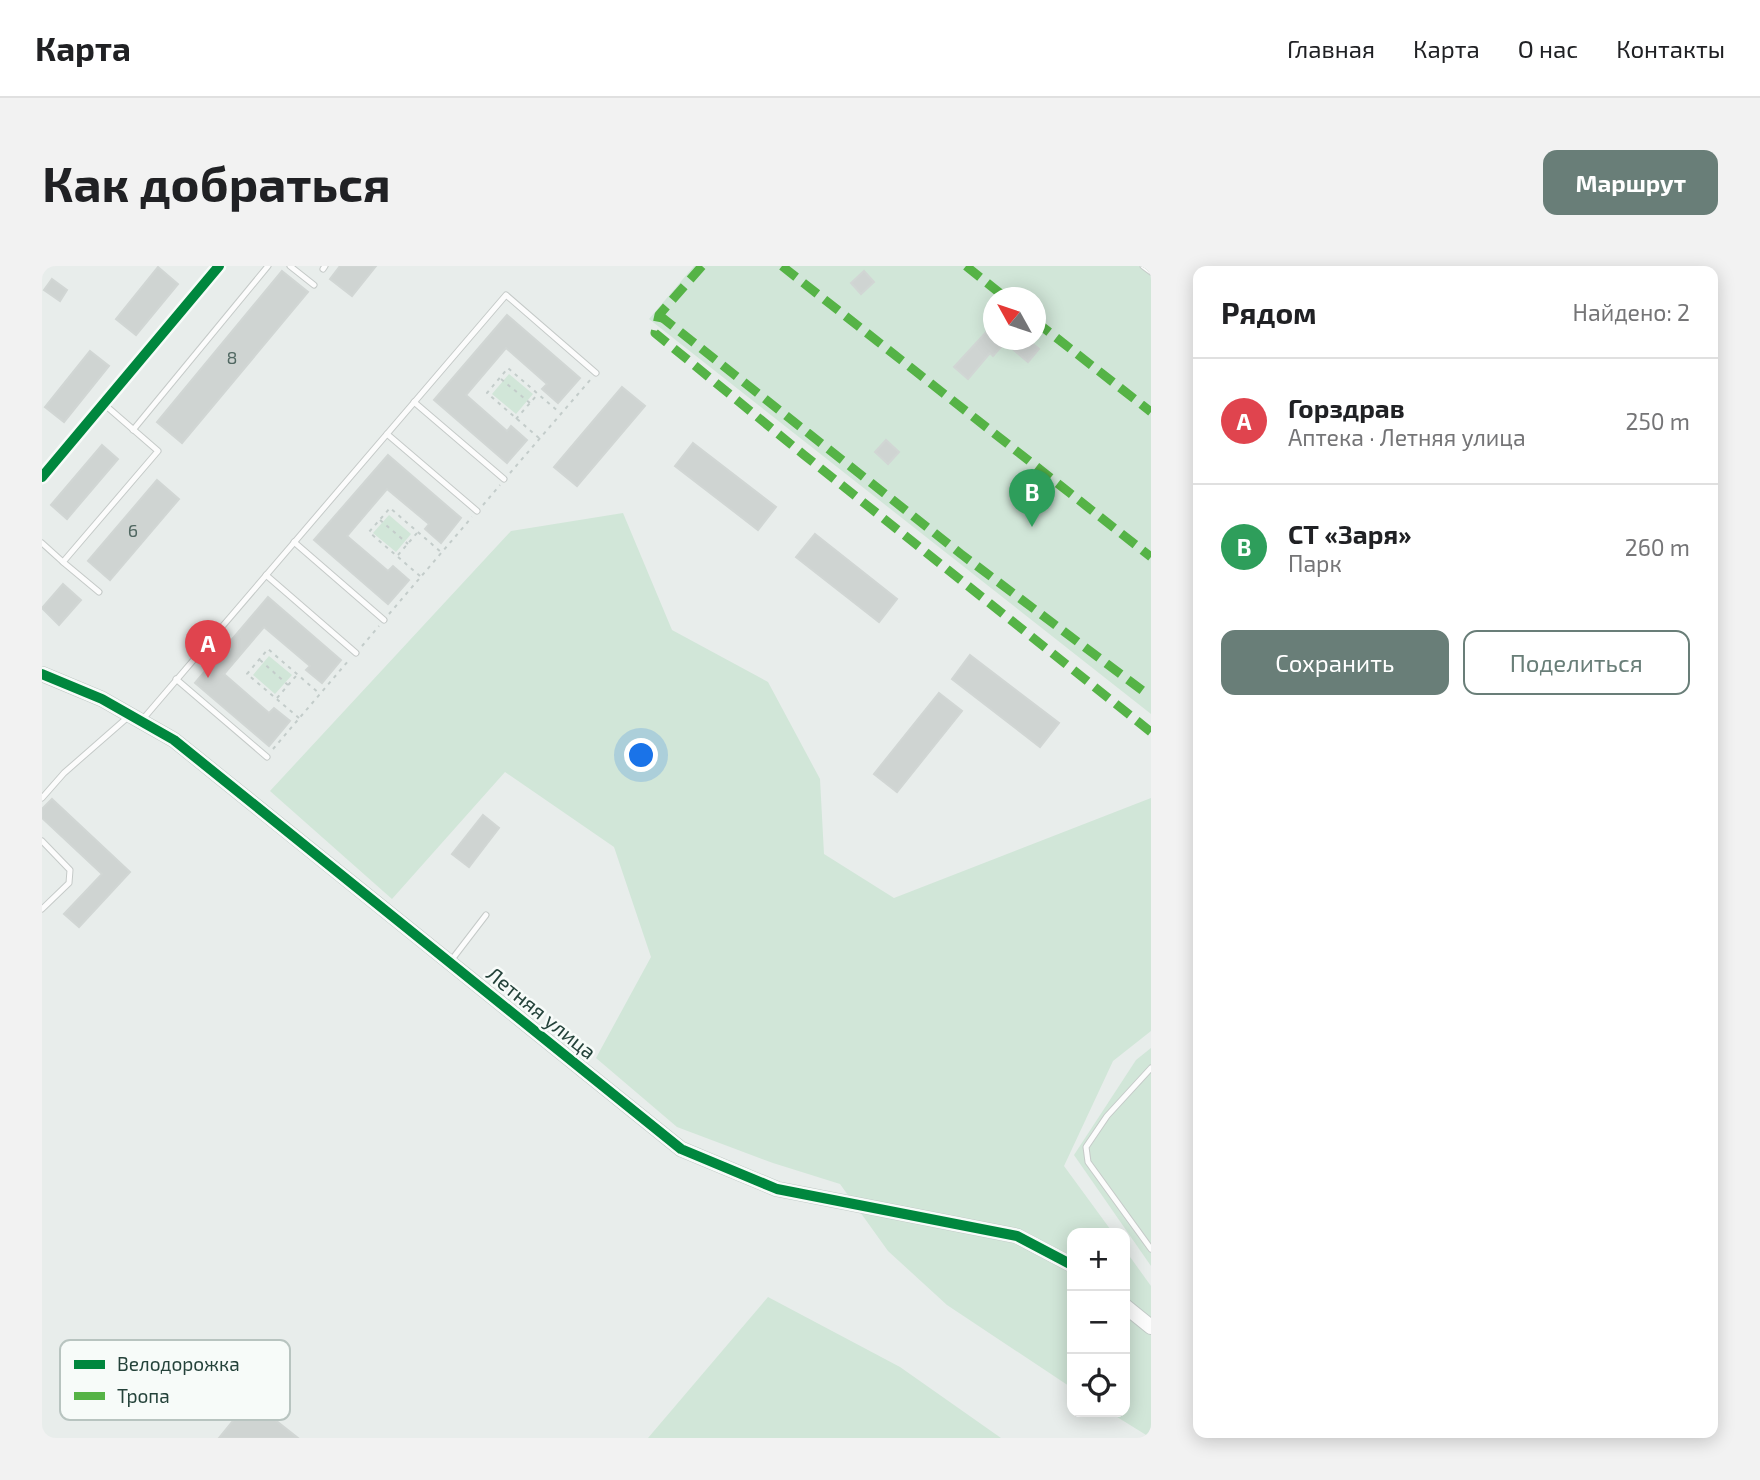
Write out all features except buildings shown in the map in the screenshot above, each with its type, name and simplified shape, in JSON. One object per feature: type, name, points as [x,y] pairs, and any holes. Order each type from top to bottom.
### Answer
[{"type":"street","points":[[42,477],[219,266]]},
{"type":"street","name":"Летняя улица","points":[[42,674],[102,699],[174,740],[681,1149],[778,1189],[1017,1236],[1067,1262]]},
{"type":"street","points":[[1130,1310],[1151,1327]]},
{"type":"lane","points":[[133,430],[268,266]]},
{"type":"lane","points":[[290,266],[314,285]]},
{"type":"lane","points":[[1143,266],[1151,272]]},
{"type":"lane","points":[[42,799],[64,773],[135,718],[176,679],[506,295],[596,373]]},
{"type":"lane","points":[[414,402],[504,480]]},
{"type":"lane","points":[[64,562],[158,451],[105,405]]},
{"type":"lane","points":[[387,434],[477,511]]},
{"type":"lane","points":[[42,542],[99,592]]},
{"type":"lane","points":[[294,542],[384,620]]},
{"type":"lane","points":[[266,575],[356,653]]},
{"type":"lane","points":[[176,679],[267,757]]},
{"type":"lane","points":[[42,841],[70,870],[69,883],[42,909]]},
{"type":"lane","points":[[450,962],[486,915]]},
{"type":"lane","points":[[1151,1069],[1107,1116],[1086,1147],[1088,1161],[1151,1249]]},
{"type":"path","points":[[540,439],[487,393],[508,368],[561,414]]},
{"type":"path","points":[[267,757],[596,373]]},
{"type":"path","points":[[500,378],[530,403]]},
{"type":"path","points":[[516,419],[538,394]]},
{"type":"path","points":[[421,577],[369,532],[390,508],[442,553]]},
{"type":"path","points":[[380,520],[408,544]]},
{"type":"path","points":[[397,556],[418,532]]},
{"type":"path","points":[[299,719],[247,674],[268,649],[320,694]]},
{"type":"path","points":[[259,660],[288,685]]},
{"type":"path","points":[[276,699],[297,675]]},
{"type":"green space","points":[[694,266],[1151,266],[1151,714],[649,319]]},
{"type":"green space","points":[[509,374],[533,394],[516,414],[492,394]]},
{"type":"green space","points":[[623,513],[672,630],[768,682],[820,779],[824,854],[894,898],[1151,798],[1151,1031],[1113,1061],[1064,1166],[1109,1228],[1067,1228],[1067,1385],[947,1305],[888,1251],[840,1184],[773,1163],[677,1127],[596,1058],[651,957],[614,847],[505,772],[392,899],[270,791],[511,531]]},
{"type":"green space","points":[[389,515],[411,534],[396,552],[373,533]]},
{"type":"green space","points":[[269,656],[292,675],[275,694],[253,675]]},
{"type":"green space","points":[[1151,1048],[1151,1266],[1130,1236],[1130,1228],[1125,1228],[1074,1155],[1136,1060]]},
{"type":"green space","points":[[1130,1257],[1151,1286],[1151,1438],[1117,1417],[1130,1417]]},
{"type":"green space","points":[[768,1297],[900,1367],[1001,1438],[648,1438]]},
{"type":"marked path","points":[[702,266],[659,315],[655,333],[1151,732]]},
{"type":"marked path","points":[[782,266],[1151,557]]},
{"type":"marked path","points":[[966,266],[992,287]]},
{"type":"marked path","points":[[659,315],[961,554],[1143,691]]},
{"type":"marked path","points":[[1046,330],[1151,412]]},
{"type":"cycle path","points":[[42,477],[219,266]]},
{"type":"cycle path","points":[[42,674],[102,699],[174,740],[681,1149],[777,1189],[1017,1236],[1067,1262]]},
{"type":"place","name":"СТ «Заря»","points":[[1032,527]]},
{"type":"place","name":"Горздрав","points":[[208,678]]}]
